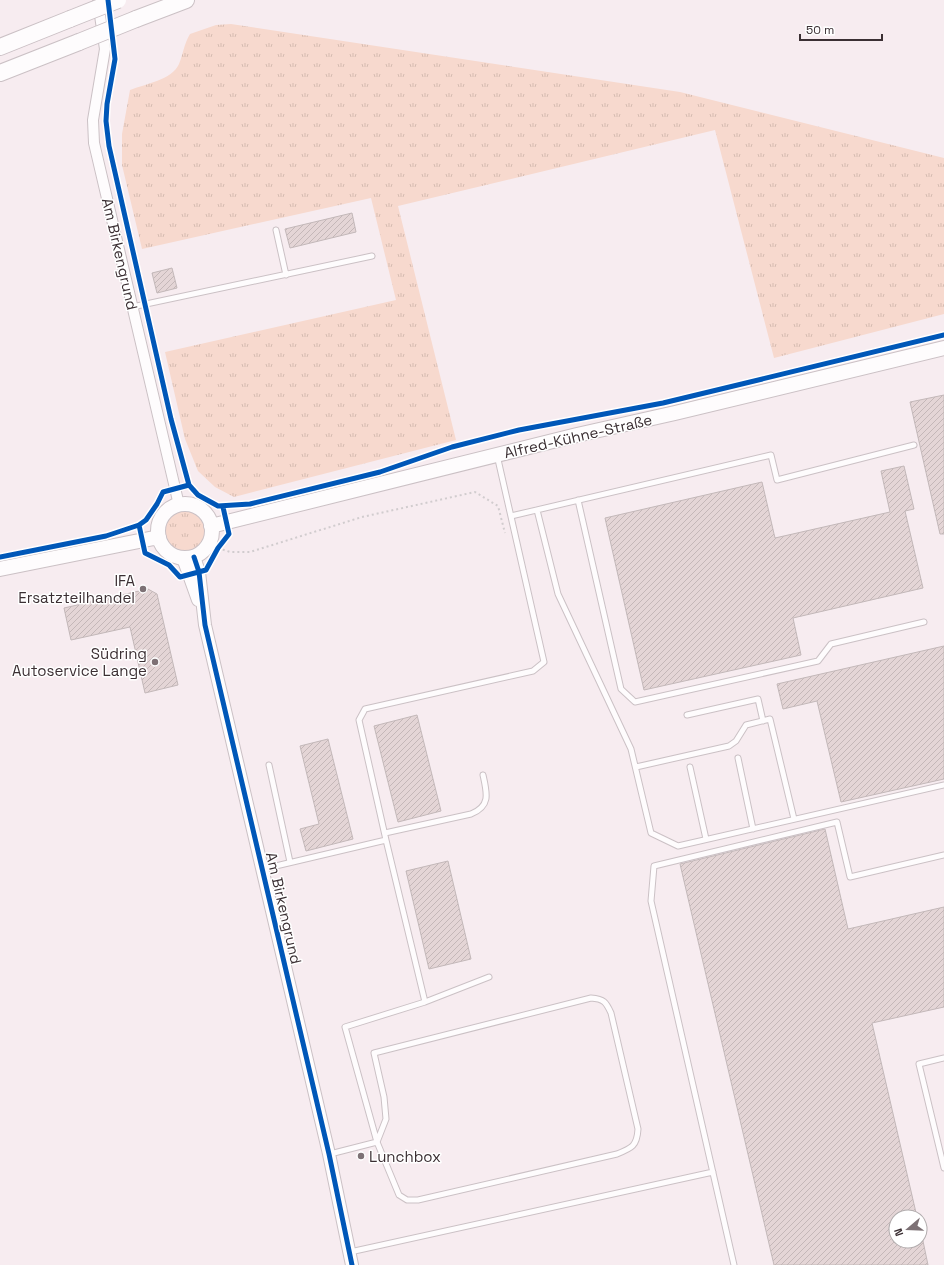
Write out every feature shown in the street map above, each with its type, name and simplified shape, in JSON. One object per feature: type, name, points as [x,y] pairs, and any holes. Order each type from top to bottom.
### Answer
[{"type":"highway","points":[[0,47],[118,0]]},
{"type":"highway","points":[[0,73],[186,0]]},
{"type":"main road","name":"Alfred-Kühne-Straße","points":[[211,526],[496,455],[944,348]]},
{"type":"main road","points":[[186,504],[199,508],[209,519],[211,526],[211,538],[205,550],[189,557],[167,552],[158,537],[158,530],[162,517],[167,511],[179,505],[186,504]]},
{"type":"main road","points":[[0,569],[158,537]]},
{"type":"street","name":"Am Birkengrund","points":[[98,0],[105,50],[93,120],[94,143],[179,505]]},
{"type":"street","name":"Am Birkengrund","points":[[189,557],[203,611],[329,1154],[352,1265]]},
{"type":"lane","points":[[276,230],[286,274]]},
{"type":"lane","points":[[132,308],[372,256]]},
{"type":"lane","points":[[511,516],[771,455],[777,480],[914,445]]},
{"type":"lane","points":[[425,1002],[359,720],[365,709],[533,671],[544,662],[496,455]]},
{"type":"lane","points":[[578,500],[621,689],[635,702],[818,661],[831,644],[924,622]]},
{"type":"lane","points":[[537,510],[558,594],[631,749],[652,833],[678,846],[944,786]]},
{"type":"lane","points":[[687,715],[758,699],[763,721]]},
{"type":"lane","points":[[636,767],[729,746],[736,741],[746,726],[770,719],[794,819]]},
{"type":"lane","points":[[738,758],[753,829]]},
{"type":"lane","points":[[269,765],[290,862]]},
{"type":"lane","points":[[690,767],[706,839]]},
{"type":"lane","points":[[385,834],[471,814],[481,810],[485,803],[487,792],[483,775]]},
{"type":"lane","points":[[734,1265],[651,901],[654,866],[837,822],[850,877],[944,855]]},
{"type":"lane","points":[[263,869],[386,840]]},
{"type":"lane","points":[[377,1142],[386,1119],[384,1097],[374,1053],[591,998],[600,999],[606,1002],[611,1014],[638,1129],[637,1140],[631,1149],[617,1154],[418,1200],[407,1200],[399,1195],[377,1142],[345,1027],[425,1002],[488,978]]},
{"type":"lane","points":[[944,1058],[919,1064],[944,1168]]},
{"type":"lane","points":[[329,1154],[377,1142]]},
{"type":"lane","points":[[350,1252],[713,1172]]},
{"type":"path","points":[[218,548],[230,552],[250,552],[362,517],[475,492],[498,506],[505,533]]},
{"type":"green space","points":[[231,24],[680,92],[944,158],[944,314],[774,358],[715,130],[398,206],[456,440],[234,497],[215,487],[198,471],[185,439],[165,352],[396,300],[371,198],[142,249],[122,165],[122,134],[130,90],[164,78],[176,69],[190,34],[216,25]]},
{"type":"green space","points":[[180,510],[188,510],[196,513],[202,519],[205,531],[202,543],[196,549],[188,552],[180,552],[172,549],[166,543],[163,535],[163,527],[166,519],[172,513]]},
{"type":"building","points":[[352,213],[356,232],[290,248],[285,229]]},
{"type":"building","points":[[172,268],[177,288],[157,293],[152,273]]},
{"type":"building","points":[[944,395],[944,534],[940,534],[910,402]]},
{"type":"building","points":[[904,466],[914,509],[905,511],[923,588],[793,618],[801,655],[644,690],[605,518],[762,482],[775,538],[890,512],[881,471]]},
{"type":"building","points":[[148,589],[157,594],[178,685],[145,693],[130,627],[71,640],[64,608]]},
{"type":"building","points":[[944,646],[944,779],[841,802],[817,701],[783,709],[777,684]]},
{"type":"building","points":[[417,715],[441,811],[398,822],[374,726]]},
{"type":"building","points":[[328,739],[353,839],[306,851],[300,829],[319,824],[300,746]]},
{"type":"building","points":[[825,829],[848,929],[944,907],[944,1007],[872,1023],[915,1209],[888,1209],[888,1249],[925,1249],[928,1265],[774,1265],[680,864]]},
{"type":"building","points":[[448,861],[471,959],[429,969],[406,871]]},
{"type":"cycle path","points":[[108,0],[115,59],[107,104],[106,121],[109,146],[171,419],[189,485],[198,495],[218,506],[250,504],[380,472],[452,447],[519,430],[663,403],[944,335]]},
{"type":"cycle path","points":[[0,557],[106,536],[139,525],[146,520],[163,492],[189,485]]},
{"type":"cycle path","points":[[139,525],[145,553],[169,565],[180,577],[206,570],[218,548],[229,534],[223,507]]},
{"type":"cycle path","points":[[194,557],[199,572],[205,625],[329,1154],[352,1265]]},
{"type":"place","name":"IFA Ersatzteilhandel","points":[[143,589]]},
{"type":"place","name":"Südring Autoservice Lange","points":[[155,662]]},
{"type":"place","name":"Lunchbox","points":[[361,1156]]}]
